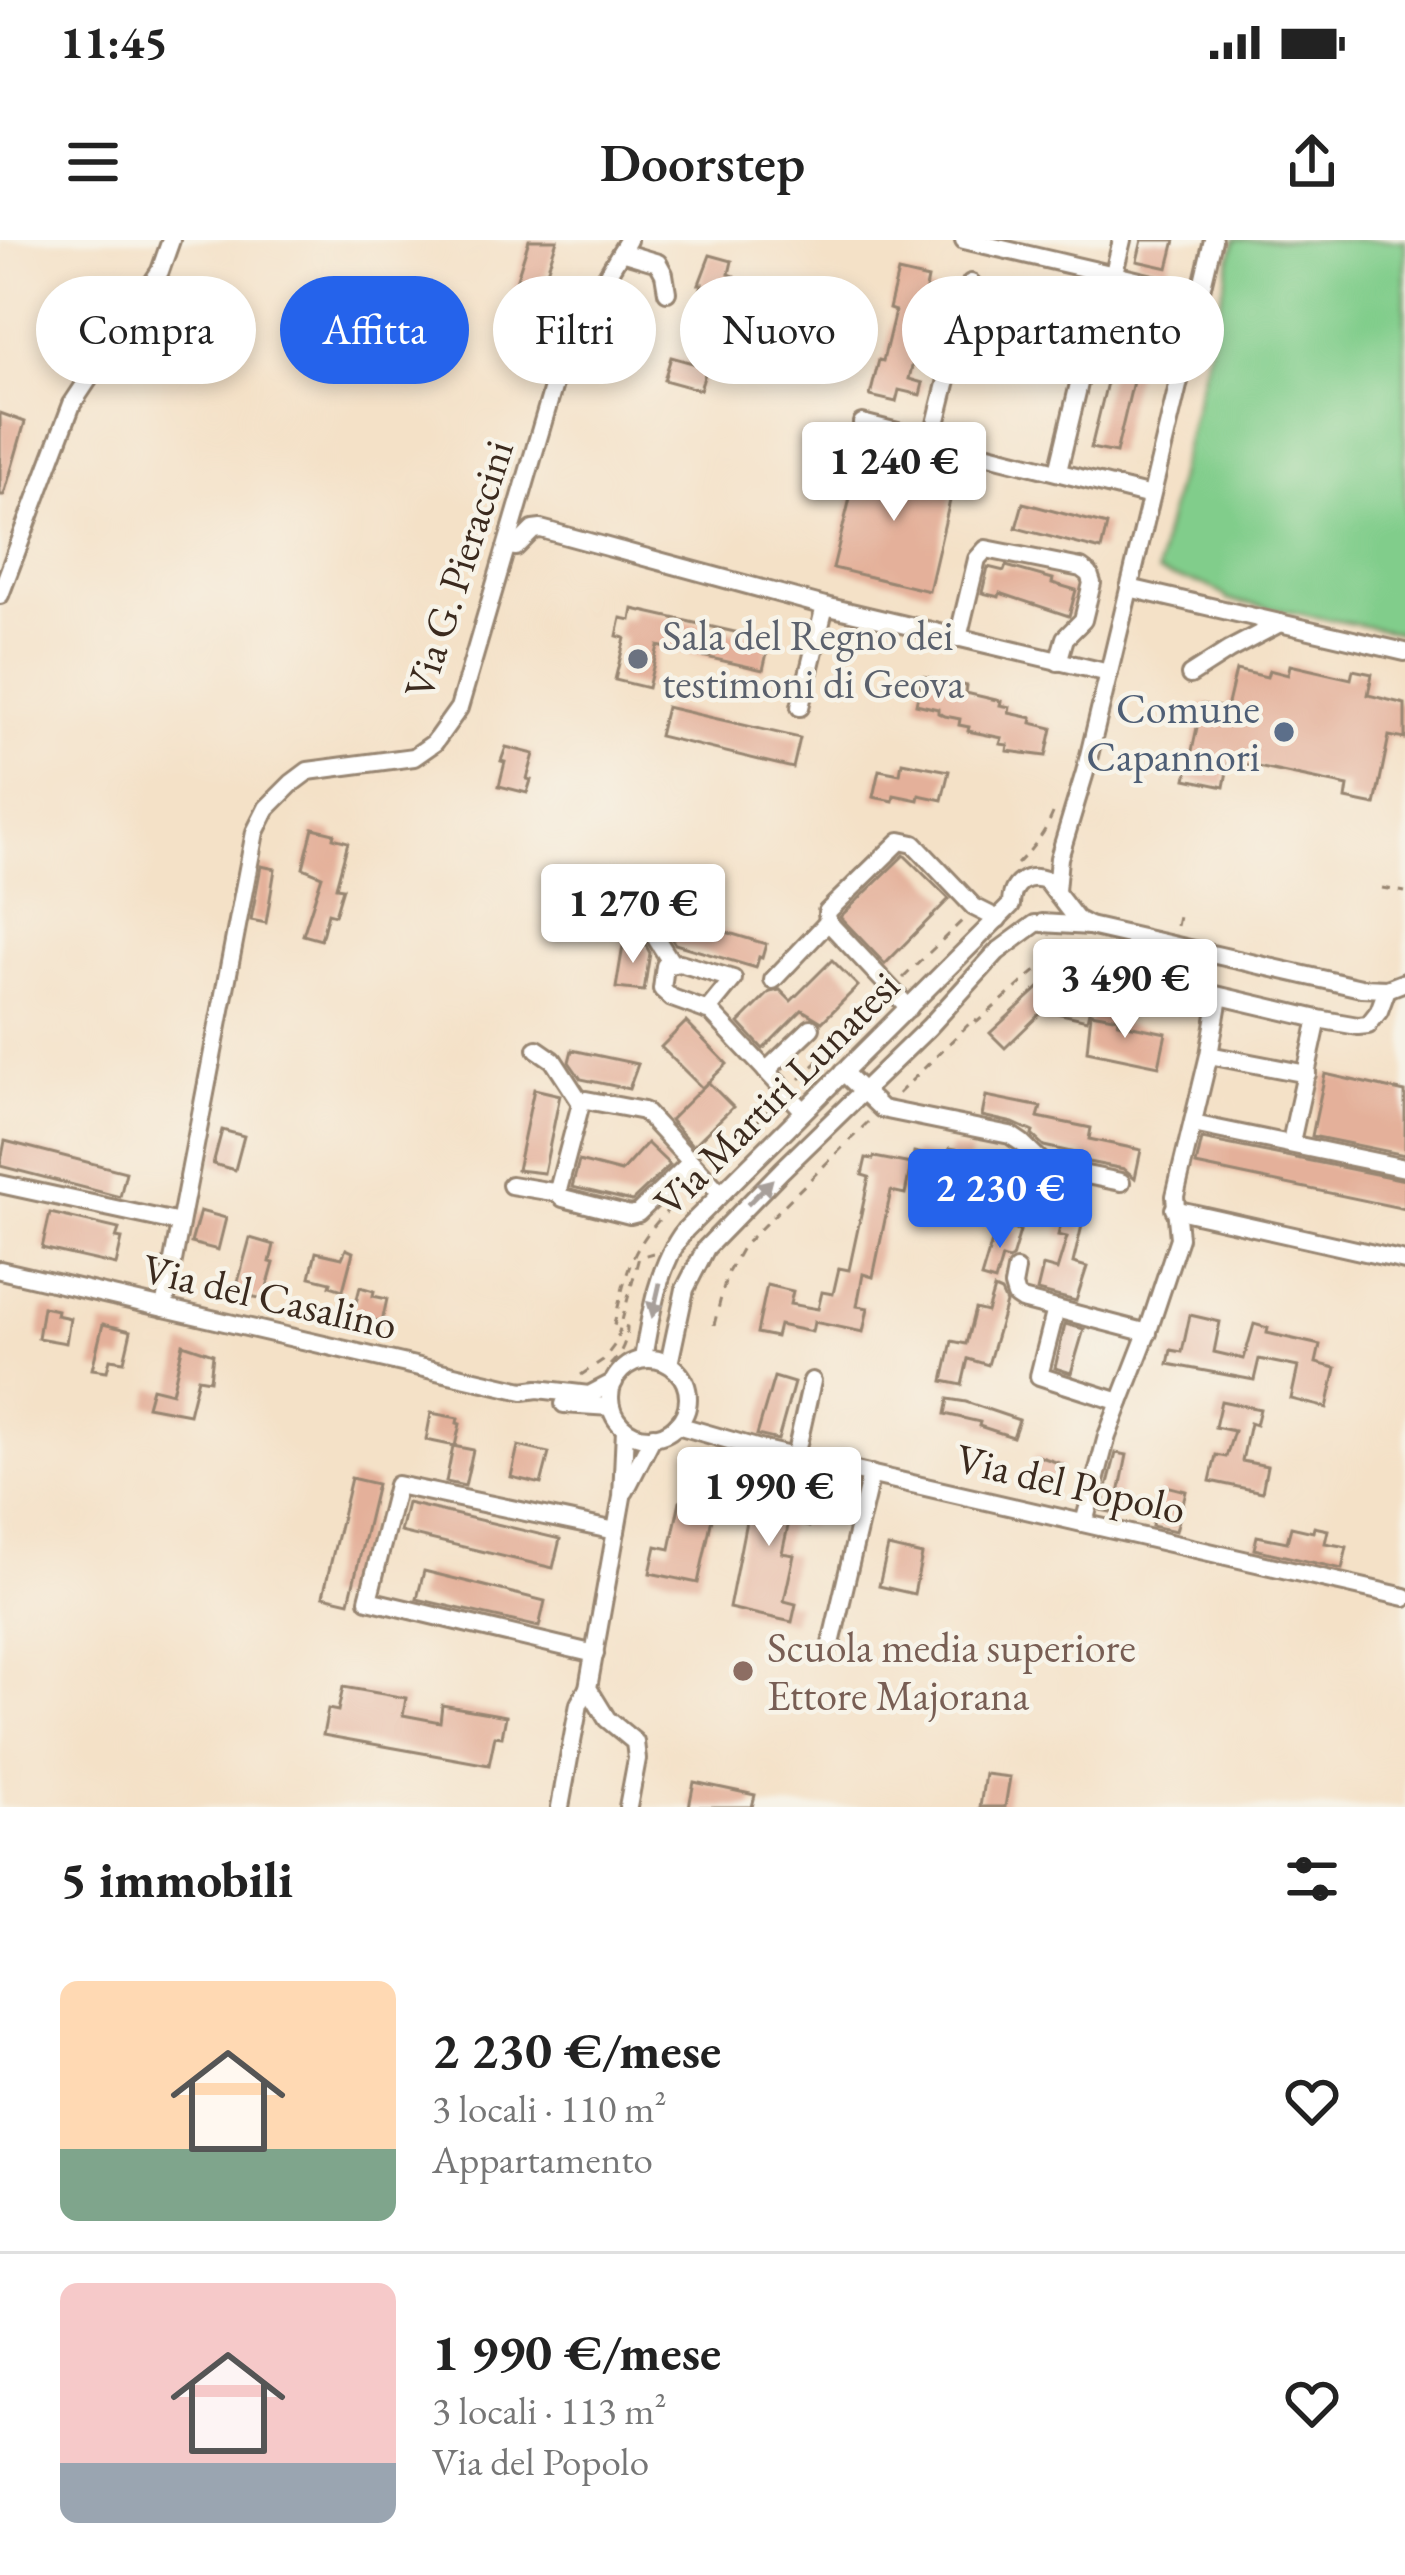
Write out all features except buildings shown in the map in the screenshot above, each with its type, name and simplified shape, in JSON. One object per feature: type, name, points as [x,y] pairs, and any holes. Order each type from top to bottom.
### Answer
[{"type":"street","points":[[0,595],[72,404],[160,271],[171,240]]},
{"type":"street","points":[[964,240],[1109,276]]},
{"type":"street","points":[[1113,276],[1122,240]]},
{"type":"street","name":"Via Martiri Lunatesi","points":[[1204,276],[1213,240]]},
{"type":"street","points":[[625,246],[658,263],[667,292]]},
{"type":"street","name":"Via G. Pieraccini","points":[[164,1308],[255,832],[267,808],[308,771],[414,757],[434,742],[459,708],[557,374],[625,246]]},
{"type":"street","points":[[932,440],[946,384]]},
{"type":"street","points":[[1058,471],[1079,384]]},
{"type":"street","name":"Via Martiri Lunatesi","points":[[669,1364],[685,1289],[706,1248],[998,952],[1055,912],[1057,871],[1178,384]]},
{"type":"street","points":[[862,423],[1151,496]]},
{"type":"street","points":[[508,546],[516,547],[533,530],[542,529],[825,606],[1109,673]]},
{"type":"street","points":[[958,638],[981,551],[1081,568],[1092,584],[1083,620],[1065,638],[1058,662]]},
{"type":"street","points":[[1129,588],[1405,652]]},
{"type":"street","points":[[800,707],[825,606]]},
{"type":"street","points":[[1190,675],[1280,623]]},
{"type":"street","points":[[909,1008],[828,922],[827,912],[908,834],[974,907],[1039,924],[1089,926],[1361,988],[1396,986]]},
{"type":"street","name":"Via Martiri Lunatesi","points":[[643,1359],[662,1276],[685,1230],[1005,912],[1018,883],[1056,854],[1065,838]]},
{"type":"street","points":[[1031,877],[1046,880],[1076,919],[1089,926]]},
{"type":"street","points":[[631,897],[671,962],[733,979],[707,1011]]},
{"type":"street","points":[[772,980],[828,922]]},
{"type":"street","points":[[1154,941],[1152,980],[1358,1026],[1368,1025],[1396,986]]},
{"type":"street","points":[[671,962],[665,966],[662,989],[672,998],[707,1011],[804,1111]]},
{"type":"street","points":[[1084,1523],[1107,1436],[1179,1238],[1175,1196],[1219,997]]},
{"type":"street","points":[[1291,1142],[1318,1018]]},
{"type":"street","points":[[766,1071],[811,1028]]},
{"type":"street","points":[[537,1048],[554,1060],[581,1103],[561,1184],[555,1191]]},
{"type":"street","points":[[1209,1055],[1307,1074]]},
{"type":"street","points":[[843,1072],[882,1109],[1010,1136],[1047,1167],[1121,1182]]},
{"type":"street","points":[[581,1103],[586,1100],[644,1111],[719,1193]]},
{"type":"street","points":[[1193,1124],[1405,1168]]},
{"type":"street","points":[[511,1185],[555,1191],[563,1198],[630,1215],[697,1169]]},
{"type":"street","points":[[0,1184],[180,1223]]},
{"type":"street","points":[[1174,1209],[1405,1261]]},
{"type":"street","points":[[685,1230],[706,1248]]},
{"type":"street","name":"Via del Casalino","points":[[0,1270],[523,1391],[557,1403],[611,1406]]},
{"type":"street","points":[[1016,1270],[1016,1296],[1148,1333]]},
{"type":"street","points":[[1056,1309],[1039,1376],[1120,1402]]},
{"type":"street","points":[[688,1397],[677,1425],[644,1436],[626,1429],[611,1406],[610,1375],[643,1359],[669,1364],[683,1378],[697,1416],[722,1438]]},
{"type":"street","name":"Via del Casalino","points":[[523,1391],[589,1395],[610,1375]]},
{"type":"street","points":[[795,1457],[812,1382]]},
{"type":"street","name":"Via del Popolo","points":[[677,1425],[795,1457],[1405,1597]]},
{"type":"street","points":[[560,1807],[579,1704],[588,1688],[595,1654],[622,1497],[626,1429]]},
{"type":"street","points":[[622,1497],[653,1436]]},
{"type":"street","points":[[831,1644],[872,1474]]},
{"type":"street","points":[[595,1654],[368,1600],[397,1485],[616,1531]]},
{"type":"street","points":[[588,1688],[607,1718],[638,1749],[628,1807]]},
{"type":"path","points":[[1006,874],[1039,842],[1060,795]]},
{"type":"path","points":[[1382,888],[1405,892]]},
{"type":"path","points":[[697,1169],[787,1092],[974,907]]},
{"type":"path","points":[[1093,979],[1098,951]]},
{"type":"path","points":[[610,1375],[627,1331],[614,1324],[632,1256],[673,1205]]},
{"type":"green space","points":[[1235,240],[1405,240],[1405,634],[1228,600],[1204,585],[1158,572],[1200,384],[1224,384],[1224,286]]},
{"type":"place","name":"Sala del Regno dei testimoni di Geova","points":[[638,659]]},
{"type":"place","name":"Comune Capannori","points":[[1284,732]]},
{"type":"place","name":"Scuola media superiore Ettore Majorana","points":[[743,1671]]}]
